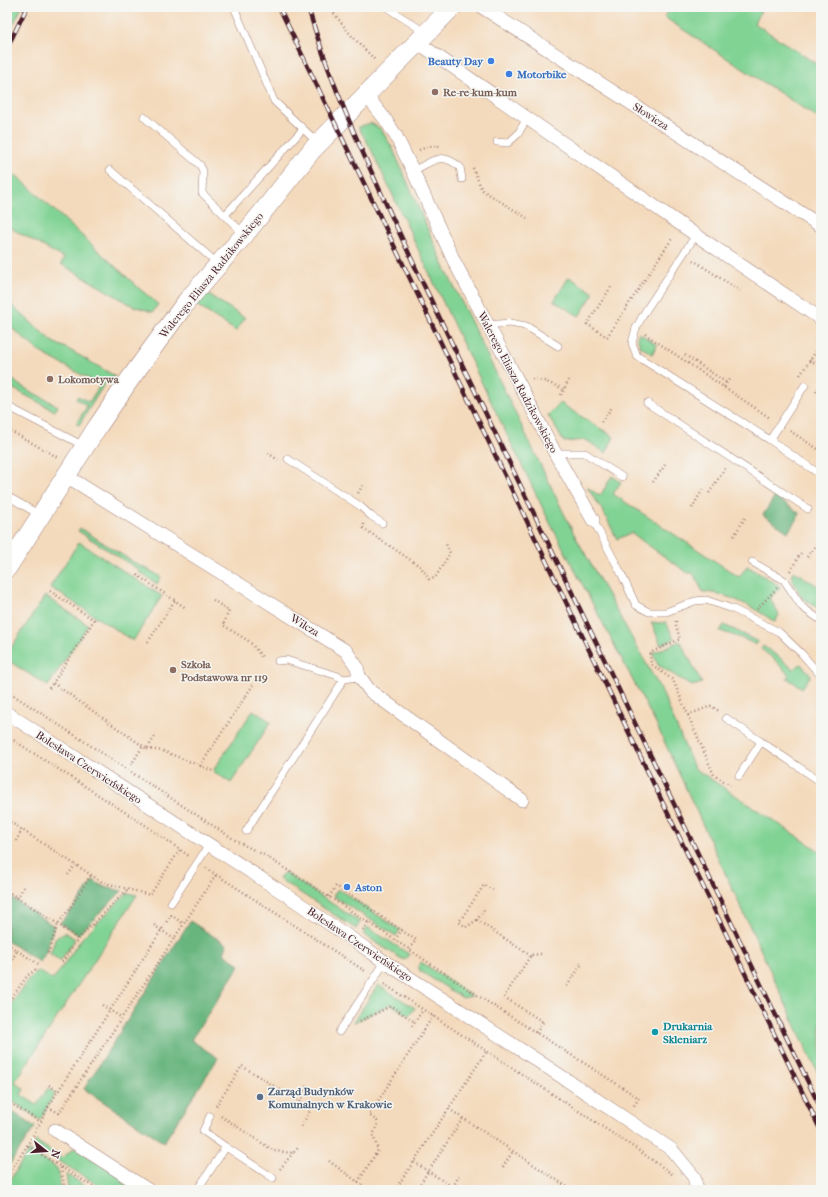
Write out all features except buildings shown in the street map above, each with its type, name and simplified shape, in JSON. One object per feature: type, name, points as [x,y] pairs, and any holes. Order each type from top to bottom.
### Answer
[{"type":"street","name":"Walerego Eliasza Radzikowskiego","points":[[8,564],[40,515],[64,468],[84,446],[130,379],[187,301],[245,234],[293,173],[319,143],[452,7]]},
{"type":"street","name":"Słowicza","points":[[482,7],[821,226]]},
{"type":"street","points":[[421,38],[527,118],[696,235],[821,319]]},
{"type":"street","name":"Walerego Eliasza Radzikowskiego","points":[[366,96],[385,119],[396,136],[454,261],[487,326],[555,453],[593,520]]},
{"type":"street","name":"Wilcza","points":[[64,468],[346,651],[357,667],[359,676],[370,691],[522,800]]},
{"type":"street","name":"Bolesława Czerwieńskiego","points":[[7,713],[349,936],[385,962],[671,1149],[694,1178],[697,1190]]},
{"type":"street","points":[[55,1130],[148,1190]]},
{"type":"lane","points":[[234,7],[274,102],[319,143]]},
{"type":"lane","points":[[386,7],[417,27],[421,38]]},
{"type":"lane","points":[[144,117],[200,166],[202,171],[202,193],[245,234]]},
{"type":"lane","points":[[497,142],[508,143],[518,134],[527,118]]},
{"type":"lane","points":[[225,215],[303,129]]},
{"type":"lane","points":[[413,171],[440,158],[451,160],[460,167],[462,179]]},
{"type":"lane","points":[[110,170],[218,264]]},
{"type":"lane","points":[[696,235],[646,310],[636,328],[632,343],[637,356],[772,437],[821,475]]},
{"type":"lane","points":[[487,326],[510,323],[526,326],[558,346]]},
{"type":"lane","points":[[772,437],[805,385]]},
{"type":"lane","points":[[647,403],[808,509]]},
{"type":"lane","points":[[7,406],[84,446]]},
{"type":"lane","points":[[555,453],[585,453],[622,477]]},
{"type":"lane","points":[[288,459],[360,506],[382,523]]},
{"type":"lane","points":[[7,496],[40,515]]},
{"type":"lane","name":"Walerego Eliasza Radzikowskiego","points":[[593,520],[636,605],[649,612],[666,612],[695,601],[706,600],[733,609],[750,617]]},
{"type":"lane","points":[[752,562],[784,580],[802,607],[819,619]]},
{"type":"lane","points":[[750,617],[779,632],[802,654],[821,676]]},
{"type":"lane","points":[[278,661],[286,660],[344,678],[359,676]]},
{"type":"lane","points":[[246,831],[344,678]]},
{"type":"lane","points":[[726,718],[821,782]]},
{"type":"lane","points":[[739,776],[761,742]]},
{"type":"lane","points":[[171,903],[209,845]]},
{"type":"lane","points":[[339,1032],[385,962]]},
{"type":"lane","points":[[212,1114],[203,1131],[273,1178]]},
{"type":"lane","points":[[197,1190],[226,1147]]},
{"type":"path","points":[[329,7],[350,34],[372,56]]},
{"type":"path","points":[[611,287],[587,324],[607,337],[675,234]]},
{"type":"path","points":[[689,257],[740,290]]},
{"type":"path","points":[[641,331],[770,418],[765,427],[772,437],[783,440],[790,430],[821,451]]},
{"type":"path","points":[[683,358],[686,354],[727,383]]},
{"type":"path","points":[[810,360],[821,367]]},
{"type":"path","points":[[713,379],[715,375]]},
{"type":"path","points":[[560,396],[570,378]]},
{"type":"path","points":[[724,387],[730,378]]},
{"type":"path","points":[[602,422],[612,406]]},
{"type":"path","points":[[7,429],[64,468]]},
{"type":"path","points":[[710,493],[731,458]]},
{"type":"path","points":[[653,482],[666,465]]},
{"type":"path","points":[[692,508],[703,488]]},
{"type":"path","points":[[734,536],[746,516]]},
{"type":"path","points":[[364,520],[365,523],[363,528],[421,567],[429,579],[435,578],[450,553],[446,544]]},
{"type":"path","points":[[808,557],[819,540]]},
{"type":"path","points":[[750,617],[784,580],[801,553]]},
{"type":"path","points":[[137,575],[154,589],[175,600],[186,608]]},
{"type":"path","points":[[50,590],[94,620]]},
{"type":"path","points":[[148,642],[175,600]]},
{"type":"path","points":[[213,600],[229,611],[223,625],[250,642],[262,657]]},
{"type":"path","points":[[50,688],[96,617]]},
{"type":"path","points":[[676,620],[676,626],[680,639],[650,653],[651,664],[673,680],[714,775],[734,788],[740,780],[739,776]]},
{"type":"path","points":[[53,683],[147,749],[163,751],[213,771]]},
{"type":"path","points":[[200,766],[253,685]]},
{"type":"path","points":[[7,691],[202,819],[238,842],[264,855],[536,1032],[640,1096],[625,1119]]},
{"type":"path","points":[[688,715],[711,706],[726,715],[726,718]]},
{"type":"path","points":[[147,749],[156,735]]},
{"type":"path","points":[[7,736],[145,824],[216,875],[638,1150],[675,1177]]},
{"type":"path","points":[[131,765],[143,746]]},
{"type":"path","points":[[7,820],[102,882],[150,895],[180,849],[202,819]]},
{"type":"path","points":[[16,841],[22,830]]},
{"type":"path","points":[[68,875],[75,864]]},
{"type":"path","points":[[48,953],[58,924],[92,875]]},
{"type":"path","points":[[48,1107],[59,1113],[216,875]]},
{"type":"path","points":[[17,898],[25,884]]},
{"type":"path","points":[[484,910],[477,920],[466,927],[459,922],[484,884],[492,890]]},
{"type":"path","points":[[329,897],[336,886],[402,929],[416,940],[409,949]]},
{"type":"path","points":[[62,962],[78,939],[128,889]]},
{"type":"path","points":[[7,891],[58,924],[78,939]]},
{"type":"path","points":[[7,1175],[28,1146],[48,1107],[171,915],[171,903]]},
{"type":"path","points":[[171,915],[184,924]]},
{"type":"path","points":[[477,920],[531,956]]},
{"type":"path","points":[[154,925],[174,939]]},
{"type":"path","points":[[395,940],[402,929]]},
{"type":"path","points":[[7,944],[40,965]]},
{"type":"path","points":[[10,963],[17,951]]},
{"type":"path","points":[[536,1032],[544,1021],[504,997],[531,955],[541,954]]},
{"type":"path","points":[[567,986],[582,964],[580,962]]},
{"type":"path","points":[[7,1004],[28,975],[36,969]]},
{"type":"path","points":[[102,1005],[122,1018]]},
{"type":"path","points":[[346,1022],[351,1026],[391,1006],[415,1022]]},
{"type":"path","points":[[412,1026],[423,1010]]},
{"type":"path","points":[[358,1182],[378,1150],[373,1135],[378,1123],[369,1116],[433,1016]]},
{"type":"path","points":[[395,1190],[486,1052]]},
{"type":"path","points":[[212,1114],[242,1066],[311,1109],[300,1129]]},
{"type":"path","points":[[300,1102],[307,1084]]},
{"type":"path","points":[[50,1085],[58,1091]]},
{"type":"path","points":[[7,1101],[41,1122]]},
{"type":"path","points":[[448,1109],[572,1190]]},
{"type":"path","points":[[219,1115],[274,1151],[293,1153]]},
{"type":"path","points":[[416,1190],[463,1118]]},
{"type":"path","points":[[28,1146],[99,1190]]},
{"type":"path","points":[[273,1178],[299,1147]]},
{"type":"path","points":[[503,1167],[513,1151]]},
{"type":"path","points":[[329,1161],[368,1190]]},
{"type":"path","points":[[414,1162],[457,1190]]},
{"type":"path","points":[[61,1167],[65,1190]]},
{"type":"path","points":[[453,1187],[459,1176]]},
{"type":"path","points":[[564,1190],[566,1186]]},
{"type":"green space","points":[[7,7],[22,7],[7,37]]},
{"type":"green space","points":[[670,7],[763,7],[754,23],[821,67],[821,120],[664,17]]},
{"type":"green space","points":[[371,123],[381,129],[393,149],[443,264],[573,532],[662,692],[694,768],[821,852],[821,1080],[657,726],[550,523],[458,334],[370,147],[358,127]]},
{"type":"green space","points":[[7,173],[17,176],[158,304],[153,312],[133,306],[61,264],[64,258],[7,226]]},
{"type":"green space","points":[[569,277],[594,293],[579,316],[554,301]]},
{"type":"green space","points":[[206,293],[245,318],[236,331],[196,305]]},
{"type":"green space","points":[[7,301],[53,342],[115,376],[112,380],[108,378],[79,425],[76,424],[87,406],[76,399],[78,396],[89,402],[100,385],[40,352],[7,324]]},
{"type":"green space","points":[[639,333],[657,345],[652,354],[640,346],[637,337]]},
{"type":"green space","points":[[7,374],[19,385],[58,406],[55,411],[12,388],[7,384]]},
{"type":"green space","points":[[560,403],[614,437],[606,453],[586,440],[564,442],[548,415]]},
{"type":"green space","points":[[612,476],[621,482],[613,494],[739,577],[747,566],[778,585],[780,588],[770,598],[779,615],[775,622],[732,598],[703,592],[693,573],[688,573],[632,533],[617,539],[604,513],[587,487],[600,496]]},
{"type":"green space","points":[[775,496],[800,514],[788,532],[763,515]]},
{"type":"green space","points":[[80,528],[141,567],[142,566],[161,577],[157,584],[139,572],[139,570],[78,531]]},
{"type":"green space","points":[[79,542],[162,596],[133,641],[50,587]]},
{"type":"green space","points":[[794,571],[821,588],[821,610],[801,597],[791,576]]},
{"type":"green space","points":[[45,596],[88,625],[48,686],[7,660],[7,654]]},
{"type":"green space","points":[[651,622],[666,622],[674,639],[661,645]]},
{"type":"green space","points":[[724,625],[758,642],[756,645],[744,639],[720,631]]},
{"type":"green space","points":[[680,641],[702,683],[692,686],[658,665],[653,653]]},
{"type":"green space","points":[[763,646],[793,669],[801,664],[811,675],[802,688],[787,678],[789,675],[774,659],[761,649]]},
{"type":"green space","points":[[253,710],[271,722],[231,783],[213,771]]},
{"type":"green space","points":[[284,872],[360,922],[356,929],[279,879]]},
{"type":"green space","points":[[93,880],[104,887],[122,891],[78,935],[60,923],[79,901]]},
{"type":"green space","points":[[338,889],[400,930],[396,936],[333,896]]},
{"type":"green space","points":[[127,893],[137,895],[15,1082],[24,1089],[21,1095],[37,1105],[48,1088],[55,1093],[40,1120],[7,1098],[7,1010],[30,978],[39,971],[53,980],[82,938]]},
{"type":"green space","points":[[7,895],[54,926],[46,952],[40,962],[7,941]]},
{"type":"green space","points":[[190,921],[227,945],[224,954],[240,965],[191,1040],[218,1058],[164,1142],[84,1089]]},
{"type":"green space","points":[[367,927],[409,954],[405,960],[363,934]]},
{"type":"green space","points":[[65,932],[75,939],[61,960],[59,960],[50,954],[55,939]]},
{"type":"green space","points":[[421,962],[472,996],[463,998],[420,971],[418,966]]},
{"type":"green space","points":[[378,985],[415,1008],[409,1016],[391,1004],[353,1023]]},
{"type":"green space","points":[[10,1110],[35,1127],[7,1168],[7,1113]]},
{"type":"green space","points":[[36,1141],[62,1158],[74,1148],[125,1178],[122,1182],[134,1190],[106,1190],[33,1145]]},
{"type":"green space","points":[[29,1151],[57,1168],[61,1190],[7,1190],[7,1184]]},
{"type":"green space","points":[[66,1174],[92,1190],[68,1190]]},
{"type":"railway","points":[[7,48],[27,7]]},
{"type":"railway","points":[[279,7],[821,1131]]},
{"type":"railway","points":[[308,7],[344,108],[417,271],[821,1109]]},
{"type":"place","name":"Beauty Day","points":[[491,61]]},
{"type":"place","name":"Motorbike","points":[[509,74]]},
{"type":"place","name":"Re-re-kum-kum","points":[[435,92]]},
{"type":"place","name":"Lokomotywa","points":[[50,379]]},
{"type":"place","name":"Szkoła Podstawowa nr 119","points":[[173,670]]},
{"type":"place","name":"Aston","points":[[347,887]]},
{"type":"place","name":"Drukarnia Skleniarz","points":[[655,1032]]},
{"type":"place","name":"Zarząd Budynków Komunalnych w Krakowie","points":[[260,1097]]}]
